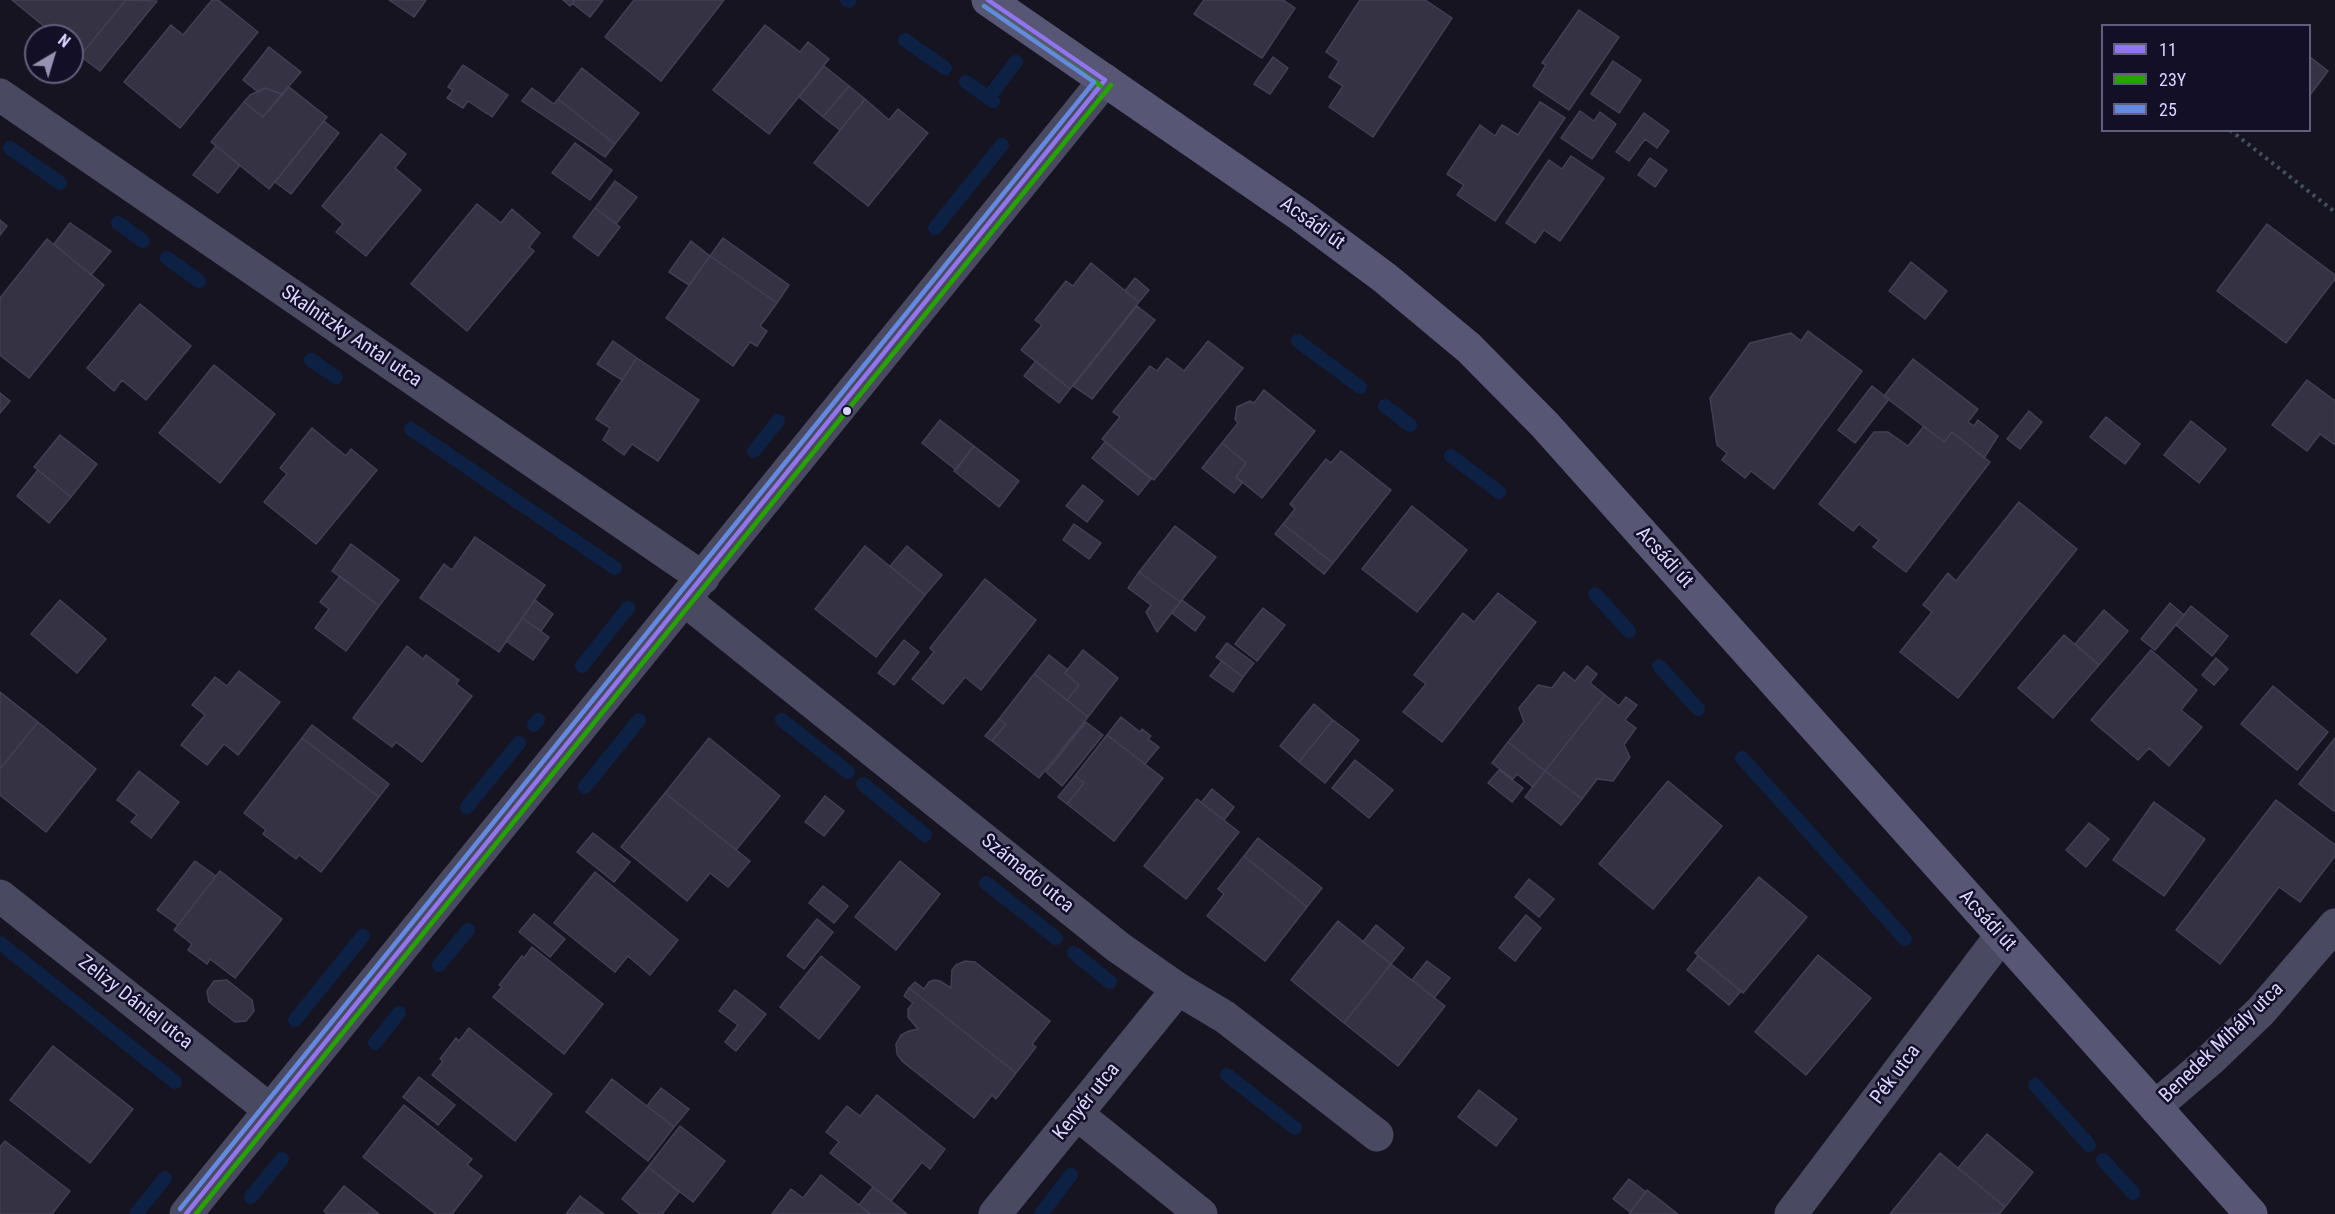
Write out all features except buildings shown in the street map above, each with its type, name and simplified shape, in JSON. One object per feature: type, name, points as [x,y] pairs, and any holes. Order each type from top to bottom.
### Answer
[{"type":"main road","name":"Acsádi út","points":[[988,0],[1326,234],[1410,298],[1468,348],[1545,425],[2251,1214]]},
{"type":"street","points":[[186,1214],[1105,80]]},
{"type":"street","name":"Skalnitzky Antal utca","points":[[0,95],[694,589]]},
{"type":"street","name":"Számadó utca","points":[[694,589],[1118,947],[1178,989],[1225,1017],[1377,1136]]},
{"type":"street","name":"Zelizy Dániel utca","points":[[0,896],[270,1110]]},
{"type":"street","name":"Benedek Mihály utca","points":[[2155,1107],[2210,1060],[2261,1011],[2335,925]]},
{"type":"street","name":"Pék utca","points":[[1791,1214],[2001,936]]},
{"type":"street","name":"Kenyér utca","points":[[995,1214],[1178,989]]},
{"type":"street","points":[[1077,1114],[1201,1214]]},
{"type":"path","points":[[2233,132],[2335,212]]},
{"type":"waterway","points":[[905,40],[945,68]]},
{"type":"waterway","points":[[988,98],[1016,62]]},
{"type":"waterway","points":[[966,82],[993,101]]},
{"type":"waterway","points":[[935,228],[1002,145]]},
{"type":"waterway","points":[[10,148],[60,183]]},
{"type":"waterway","points":[[118,223],[143,241]]},
{"type":"waterway","points":[[167,258],[199,281]]},
{"type":"waterway","points":[[1298,341],[1360,387]]},
{"type":"waterway","points":[[311,360],[336,377]]},
{"type":"waterway","points":[[1385,406],[1410,425]]},
{"type":"waterway","points":[[754,451],[778,421]]},
{"type":"waterway","points":[[411,429],[615,568]]},
{"type":"waterway","points":[[1451,456],[1499,492]]},
{"type":"waterway","points":[[1595,594],[1629,631]]},
{"type":"waterway","points":[[582,666],[628,608]]},
{"type":"waterway","points":[[1659,666],[1698,709]]},
{"type":"waterway","points":[[534,725],[538,720]]},
{"type":"waterway","points":[[585,787],[639,720]]},
{"type":"waterway","points":[[782,720],[848,772]]},
{"type":"waterway","points":[[467,807],[519,743]]},
{"type":"waterway","points":[[1742,758],[1905,939]]},
{"type":"waterway","points":[[863,784],[925,835]]},
{"type":"waterway","points":[[986,883],[1056,938]]},
{"type":"waterway","points":[[439,965],[468,930]]},
{"type":"waterway","points":[[295,1020],[363,936]]},
{"type":"waterway","points":[[0,943],[175,1082]]},
{"type":"waterway","points":[[1074,953],[1110,982]]},
{"type":"waterway","points":[[375,1043],[399,1013]]},
{"type":"waterway","points":[[1227,1075],[1295,1128]]},
{"type":"waterway","points":[[2035,1085],[2089,1145]]},
{"type":"waterway","points":[[251,1197],[282,1159]]},
{"type":"waterway","points":[[2103,1160],[2133,1193]]},
{"type":"waterway","points":[[1041,1214],[1071,1175]]},
{"type":"waterway","points":[[136,1214],[165,1178]]},
{"type":"transit line","name":"11","points":[[988,0],[1105,80]]},
{"type":"transit line","name":"23Y","points":[[984,6],[1101,86]]},
{"type":"transit line","name":"25","points":[[180,1209],[1094,82],[984,6]]},
{"type":"transit line","name":"11","points":[[186,1214],[1105,80]]},
{"type":"transit line","name":"23Y","points":[[196,1214],[1111,85]]}]
